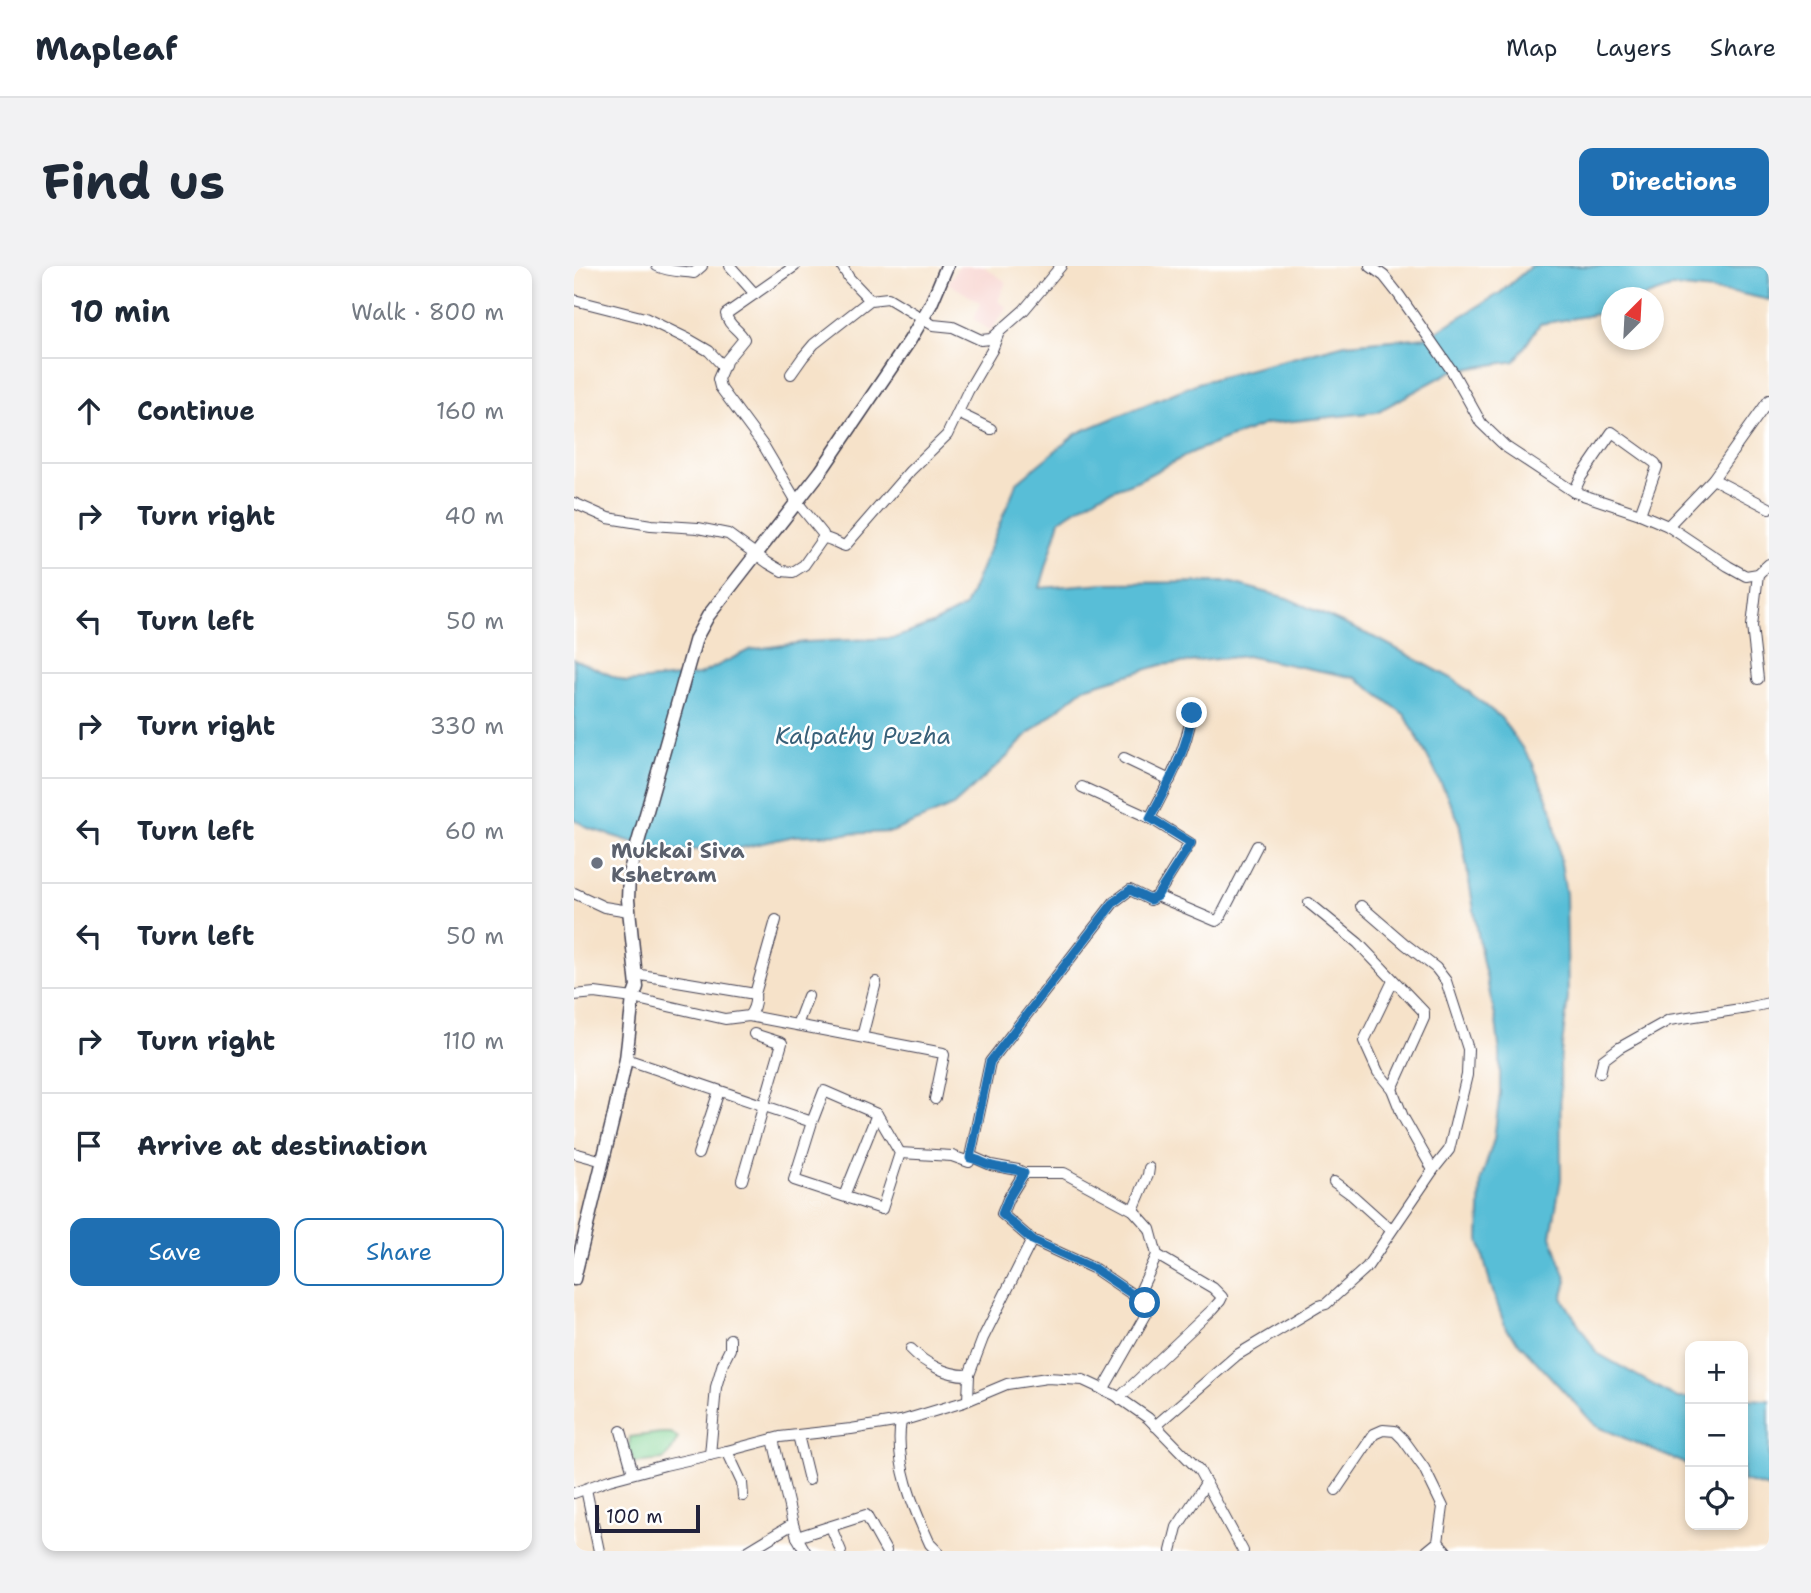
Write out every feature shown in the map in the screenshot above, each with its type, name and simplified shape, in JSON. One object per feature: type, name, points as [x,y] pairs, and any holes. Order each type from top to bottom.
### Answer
[{"type":"main road","points":[[574,1279],[626,1059],[633,998],[637,987],[629,911],[629,874],[696,639],[708,616],[797,502],[887,374],[923,318],[947,266]]},
{"type":"street","points":[[657,266],[666,271],[694,273],[702,266]]},
{"type":"street","points":[[730,266],[755,294]]},
{"type":"street","points":[[725,365],[744,339],[727,321],[726,314],[795,266]]},
{"type":"street","points":[[842,266],[849,278],[870,300]]},
{"type":"street","points":[[791,374],[814,344],[870,300],[888,298],[933,325],[953,327],[981,340],[991,339],[1024,310],[1061,266]]},
{"type":"street","points":[[1370,266],[1384,276],[1399,295],[1452,371],[1481,423],[1506,447],[1574,492],[1668,526],[1746,576],[1758,573],[1769,564]]},
{"type":"street","points":[[574,300],[645,318],[709,351],[722,365],[718,379],[720,387],[765,448],[797,502],[823,534]]},
{"type":"street","points":[[782,583],[789,573],[804,565],[823,538],[845,545],[910,471],[947,435],[999,332]]},
{"type":"street","points":[[1668,526],[1713,479],[1769,400]]},
{"type":"street","points":[[958,413],[991,429]]},
{"type":"street","points":[[1574,492],[1581,477],[1612,432],[1657,467],[1640,514]]},
{"type":"street","points":[[1713,479],[1769,508]]},
{"type":"street","points":[[574,503],[608,518],[651,525],[698,527],[728,534],[782,570],[793,572]]},
{"type":"street","points":[[1758,573],[1752,626],[1758,679]]},
{"type":"street","points":[[1150,818],[1185,747],[1192,713]]},
{"type":"street","points":[[1124,758],[1170,780]]},
{"type":"street","points":[[900,1153],[952,1156],[969,1162],[990,1062],[1114,902],[1130,890],[1150,900],[1157,896],[1191,843],[1150,818],[1082,787]]},
{"type":"street","points":[[1157,896],[1216,921],[1257,846]]},
{"type":"street","points":[[574,893],[604,907],[629,911]]},
{"type":"street","points":[[1309,904],[1357,943],[1424,1012],[1424,1018],[1392,1089]]},
{"type":"street","points":[[1155,1426],[1237,1354],[1326,1304],[1367,1267],[1449,1150],[1467,1075],[1468,1049],[1446,981],[1436,968],[1361,906]]},
{"type":"street","points":[[749,1016],[756,999],[755,993],[776,920]]},
{"type":"street","points":[[635,974],[755,993]]},
{"type":"street","points":[[1393,981],[1364,1041],[1378,1072],[1392,1089],[1403,1116],[1433,1170]]},
{"type":"street","points":[[862,1037],[876,982]]},
{"type":"street","points":[[574,995],[595,993],[633,998],[725,1019],[749,1016],[943,1053],[935,1099]]},
{"type":"street","points":[[797,1025],[808,996]]},
{"type":"street","points":[[1600,1073],[1603,1060],[1669,1020],[1769,1003]]},
{"type":"street","points":[[742,1180],[782,1043],[754,1034]]},
{"type":"street","points":[[626,1059],[812,1122]]},
{"type":"street","points":[[698,1154],[719,1091]]},
{"type":"street","points":[[824,1091],[877,1114],[900,1153],[882,1209],[794,1180],[824,1091]]},
{"type":"street","points":[[844,1196],[877,1114]]},
{"type":"street","points":[[574,1153],[603,1161]]},
{"type":"street","points":[[970,1158],[1024,1173],[1064,1173],[1133,1210],[1150,1230],[1157,1255],[1137,1298]]},
{"type":"street","points":[[1133,1210],[1149,1168]]},
{"type":"street","points":[[1024,1173],[1002,1214],[1032,1240],[1095,1269],[1145,1303],[1148,1311],[1103,1390]]},
{"type":"street","points":[[1334,1182],[1391,1230]]},
{"type":"street","points":[[968,1400],[969,1375],[983,1338],[1032,1240]]},
{"type":"street","points":[[1121,1399],[1122,1395],[1213,1309],[1222,1297],[1213,1288],[1157,1255]]},
{"type":"street","points":[[710,1455],[716,1387],[730,1349],[730,1339]]},
{"type":"street","points":[[911,1349],[921,1359],[955,1375],[969,1375]]},
{"type":"street","points":[[574,1493],[633,1474],[773,1438],[901,1421],[968,1400],[1007,1384],[1047,1378],[1083,1380],[1121,1399],[1148,1418],[1199,1470],[1244,1551]]},
{"type":"street","points":[[901,1421],[899,1433],[906,1488],[930,1544],[937,1551]]},
{"type":"street","points":[[1336,1490],[1374,1434],[1383,1430],[1395,1431],[1424,1468],[1443,1507],[1438,1542],[1427,1551]]},
{"type":"street","points":[[621,1431],[633,1474]]},
{"type":"street","points":[[798,1435],[809,1479]]},
{"type":"street","points":[[773,1438],[793,1524],[805,1551]]},
{"type":"street","points":[[727,1451],[742,1483],[743,1496]]},
{"type":"street","points":[[1171,1551],[1177,1527],[1206,1483]]},
{"type":"street","points":[[586,1489],[599,1551]]},
{"type":"street","points":[[797,1537],[866,1516],[886,1551]]},
{"type":"street","points":[[747,1551],[793,1524]]},
{"type":"street","points":[[833,1532],[841,1551]]},
{"type":"street","points":[[1438,1542],[1446,1551]]},
{"type":"shaded area","points":[[959,266],[983,266],[1006,282],[998,301],[1007,307],[991,331],[974,319],[981,303],[948,283]]},
{"type":"green space","points":[[671,1433],[678,1438],[663,1460],[634,1463],[629,1447],[630,1437]]},
{"type":"water","name":"Kalpathy Puzha","points":[[1531,266],[1769,266],[1769,300],[1742,294],[1673,287],[1664,290],[1664,287],[1601,287],[1601,314],[1540,324],[1515,361],[1452,371],[1377,412],[1266,424],[1195,451],[1139,480],[1100,495],[1060,520],[1040,588],[1105,583],[1229,582],[1287,598],[1382,641],[1453,679],[1501,718],[1532,762],[1553,813],[1566,894],[1568,998],[1560,1062],[1561,1179],[1551,1236],[1567,1281],[1562,1298],[1597,1353],[1677,1398],[1685,1398],[1685,1464],[1596,1426],[1506,1329],[1479,1240],[1481,1180],[1494,1139],[1500,1093],[1500,1055],[1459,821],[1405,715],[1356,678],[1246,656],[1161,665],[1084,688],[1028,734],[953,806],[892,832],[794,836],[741,848],[661,851],[588,828],[574,819],[574,659],[626,682],[699,675],[749,650],[805,642],[895,638],[932,624],[965,607],[1017,482],[1077,433],[1198,383],[1345,344],[1427,337],[1500,293]]},
{"type":"water","points":[[1748,1399],[1769,1400],[1769,1488],[1748,1482]]},
{"type":"place","name":"Mukkai Siva Kshetram","points":[[597,863]]},
{"type":"route","points":[[1145,1303],[1095,1269],[1032,1240],[1002,1214],[1024,1173],[970,1158],[990,1062],[1114,902],[1130,890],[1150,900],[1157,896],[1191,843],[1150,818],[1185,747],[1192,713]]}]
